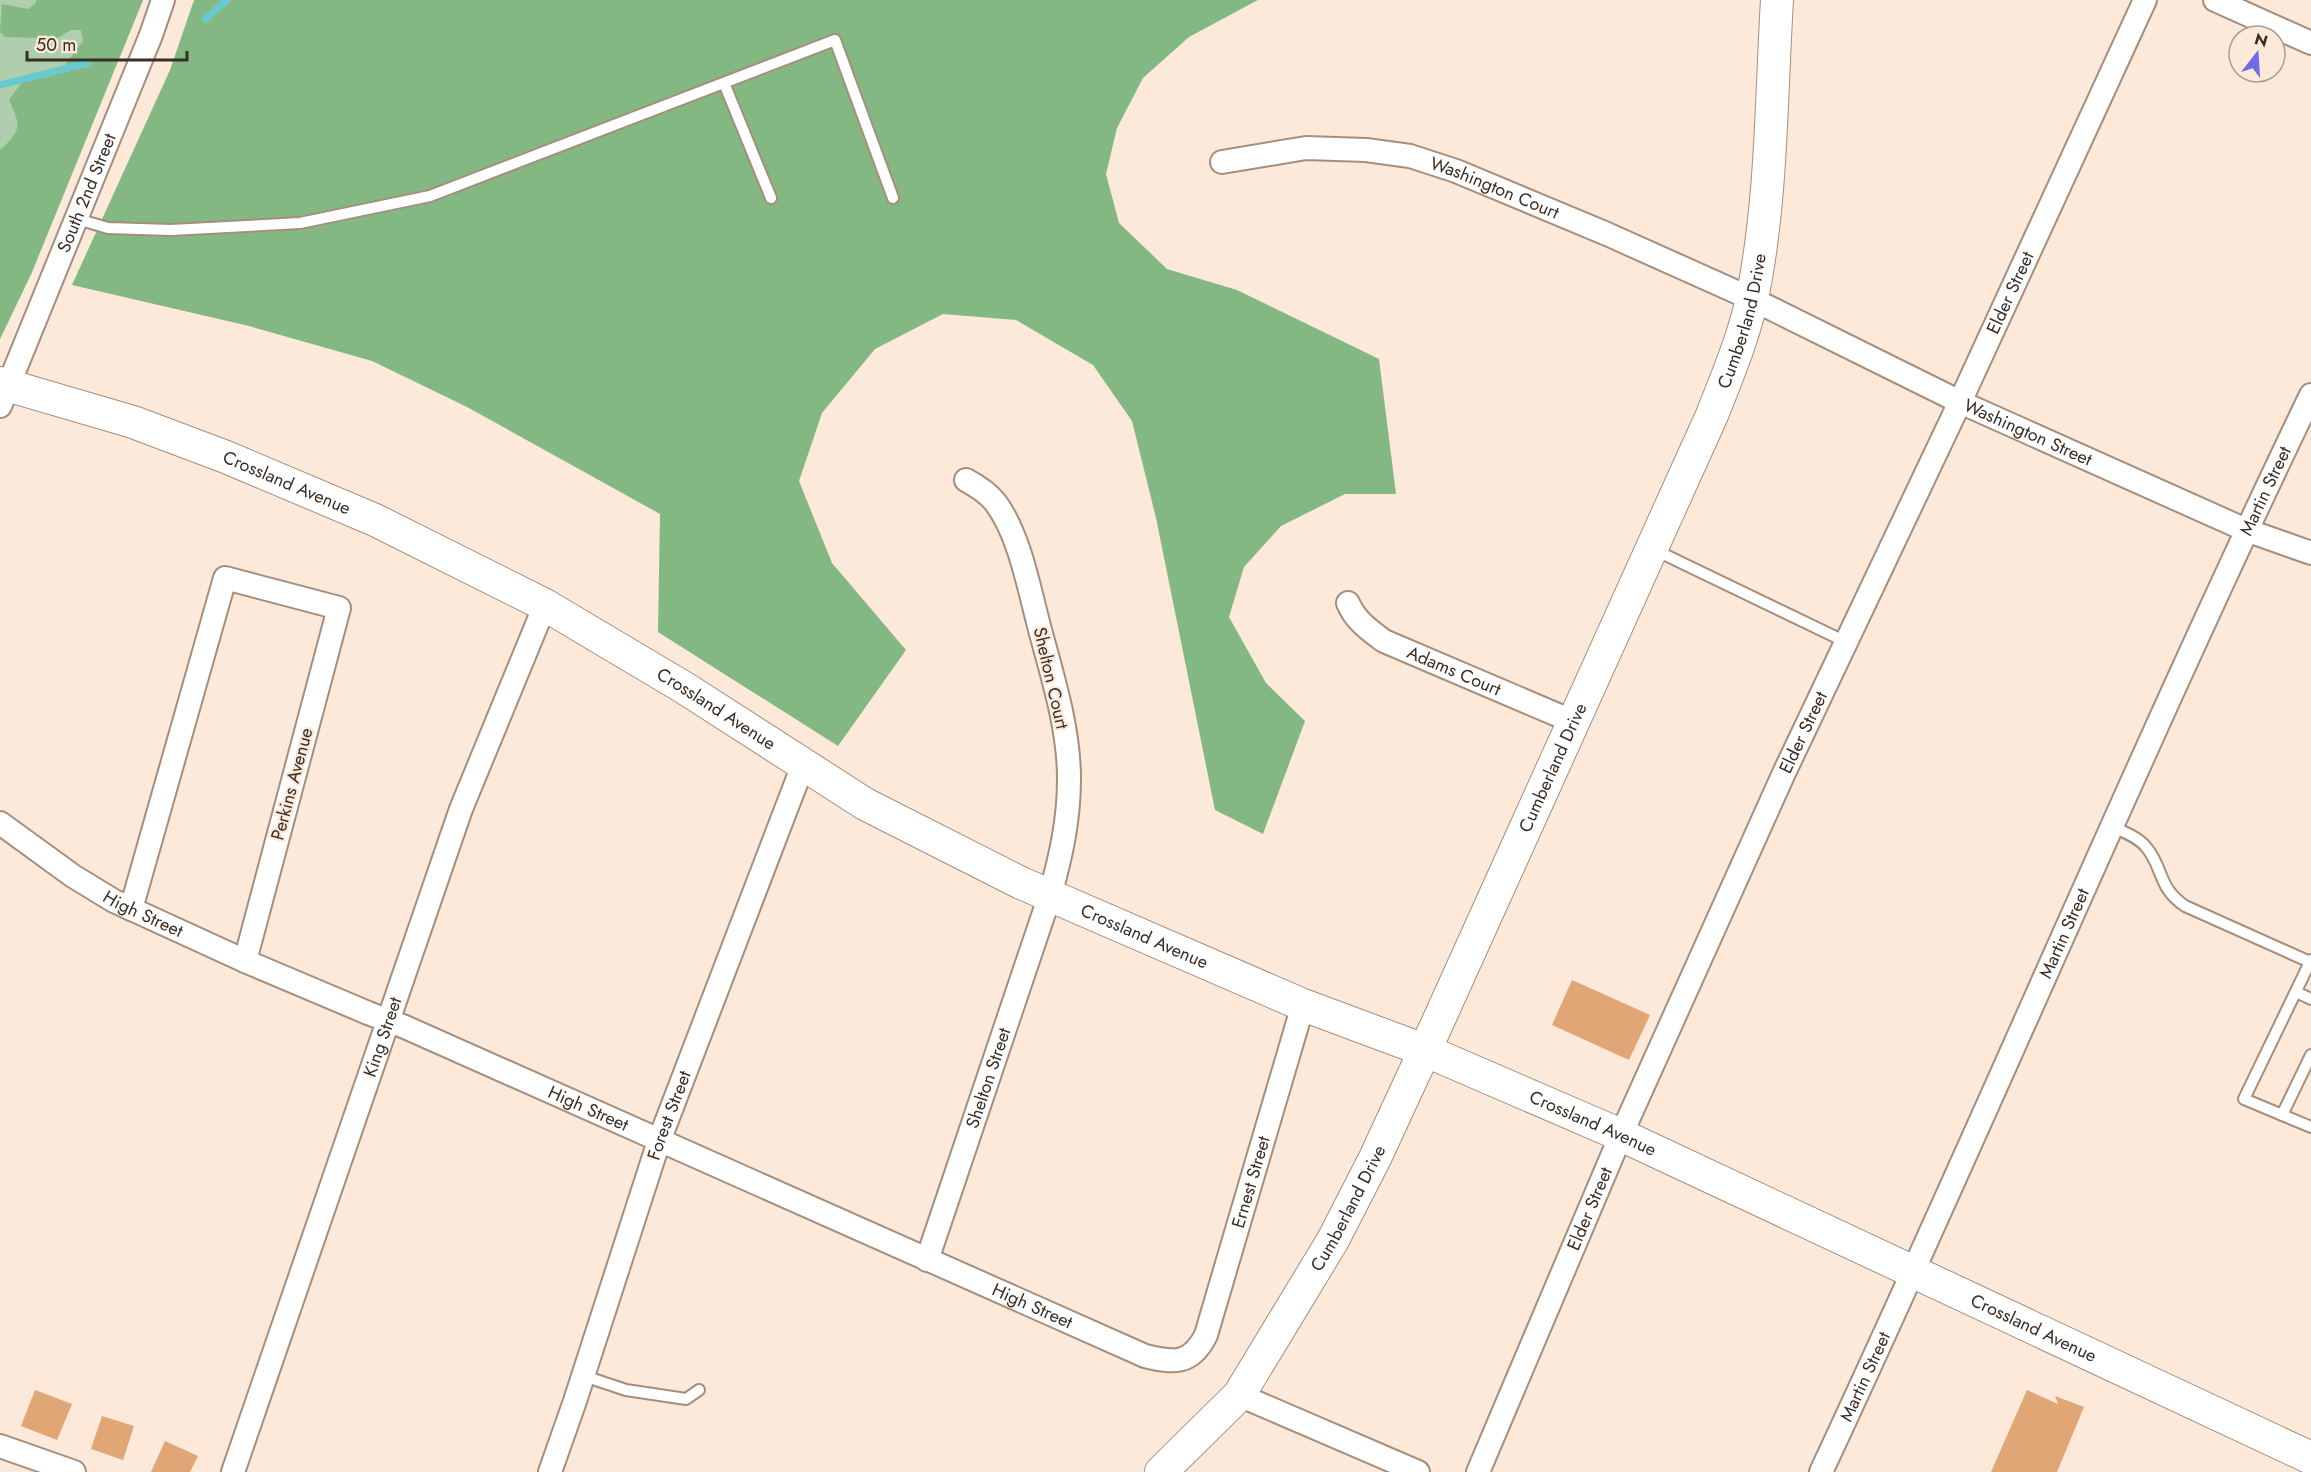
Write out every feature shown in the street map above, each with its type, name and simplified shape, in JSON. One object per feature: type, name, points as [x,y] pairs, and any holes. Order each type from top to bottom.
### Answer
[{"type":"main road","name":"Cumberland Drive","points":[[1161,1472],[1239,1395],[1333,1240],[1375,1158],[1652,549],[1727,377],[1746,324],[1752,299],[1768,188],[1777,0]]},
{"type":"main road","name":"Crossland Avenue","points":[[3,392],[133,422],[226,457],[375,520],[545,605],[683,687],[866,804],[1011,878],[1303,1005],[1424,1050],[1621,1135],[2311,1458]]},
{"type":"street","name":"South 2nd Street","points":[[3,392],[77,219],[163,0]]},
{"type":"street","name":"Elder Street","points":[[1478,1472],[1621,1135],[1784,773],[1960,402],[2145,0]]},
{"type":"street","points":[[2215,0],[2311,43]]},
{"type":"street","name":"Washington Court","points":[[1222,162],[1306,148],[1366,150],[1410,156],[1503,189],[1752,299]]},
{"type":"street","name":"Washington Street","points":[[1752,299],[1960,402],[2246,530],[2311,553]]},
{"type":"street","name":"Martin Street","points":[[1821,1472],[1914,1274],[2246,530],[2311,395]]},
{"type":"street","name":"Shelton Court","points":[[966,480],[980,487],[995,502],[1006,520],[1025,574],[1053,679],[1065,741],[1069,803],[1066,834],[1050,895]]},
{"type":"street","name":"Perkins Avenue","points":[[131,909],[225,578],[339,608],[245,961]]},
{"type":"street","name":"Adams Court","points":[[1348,603],[1353,614],[1384,641],[1574,722]]},
{"type":"street","name":"King Street","points":[[233,1472],[460,809],[545,605]]},
{"type":"street","name":"Forest Street","points":[[550,1472],[584,1376],[659,1141],[803,765]]},
{"type":"street","name":"High Street","points":[[0,823],[73,876],[131,909],[245,961],[388,1021],[1145,1356],[1176,1361],[1190,1357]]},
{"type":"street","name":"Shelton Street","points":[[927,1260],[1050,895]]},
{"type":"street","name":"Ernest Street","points":[[1190,1357],[1200,1347],[1212,1317],[1303,1005]]},
{"type":"street","points":[[1239,1395],[1418,1472]]},
{"type":"street","points":[[0,1446],[74,1472]]},
{"type":"lane","points":[[77,219],[108,228],[171,230],[288,224],[419,198],[440,192],[835,40],[893,198]]},
{"type":"lane","points":[[724,83],[771,198]]},
{"type":"lane","points":[[1652,549],[1846,642]]},
{"type":"lane","points":[[2113,827],[2138,839],[2147,848],[2168,892],[2180,903],[2311,961],[2244,1099],[2311,1127]]},
{"type":"lane","points":[[2296,992],[2311,999]]},
{"type":"lane","points":[[2282,1115],[2311,1055]]},
{"type":"lane","points":[[584,1376],[626,1390],[686,1399],[699,1390]]},
{"type":"green space","points":[[0,0],[143,0],[32,272],[0,339]]},
{"type":"green space","points":[[36,0],[143,0],[32,272],[0,339],[0,150],[16,132],[17,127],[16,116],[9,100],[26,77],[46,78],[63,68],[83,41],[81,30],[71,30],[52,41],[40,38],[5,37],[0,32],[2,4],[28,9],[36,3]]},
{"type":"green space","points":[[194,0],[1258,0],[1189,37],[1143,78],[1117,128],[1106,174],[1119,223],[1167,269],[1237,290],[1379,359],[1396,494],[1345,494],[1281,526],[1244,567],[1229,617],[1266,683],[1305,721],[1263,834],[1215,810],[1156,518],[1132,421],[1093,365],[1016,320],[943,314],[875,349],[822,413],[799,481],[832,563],[906,650],[838,746],[658,632],[660,514],[467,407],[372,361],[249,326],[72,285],[170,70]]},
{"type":"building","points":[[1572,980],[1650,1015],[1629,1060],[1552,1025]]},
{"type":"building","points":[[35,1390],[72,1404],[57,1440],[21,1426]]},
{"type":"building","points":[[2027,1390],[2058,1404],[2055,1396],[2084,1407],[2057,1472],[1991,1472]]},
{"type":"building","points":[[102,1416],[134,1426],[123,1460],[91,1449]]},
{"type":"building","points":[[165,1441],[198,1456],[190,1472],[151,1472]]},
{"type":"waterway","points":[[205,19],[227,0]]},
{"type":"waterway","points":[[0,85],[88,63]]}]
